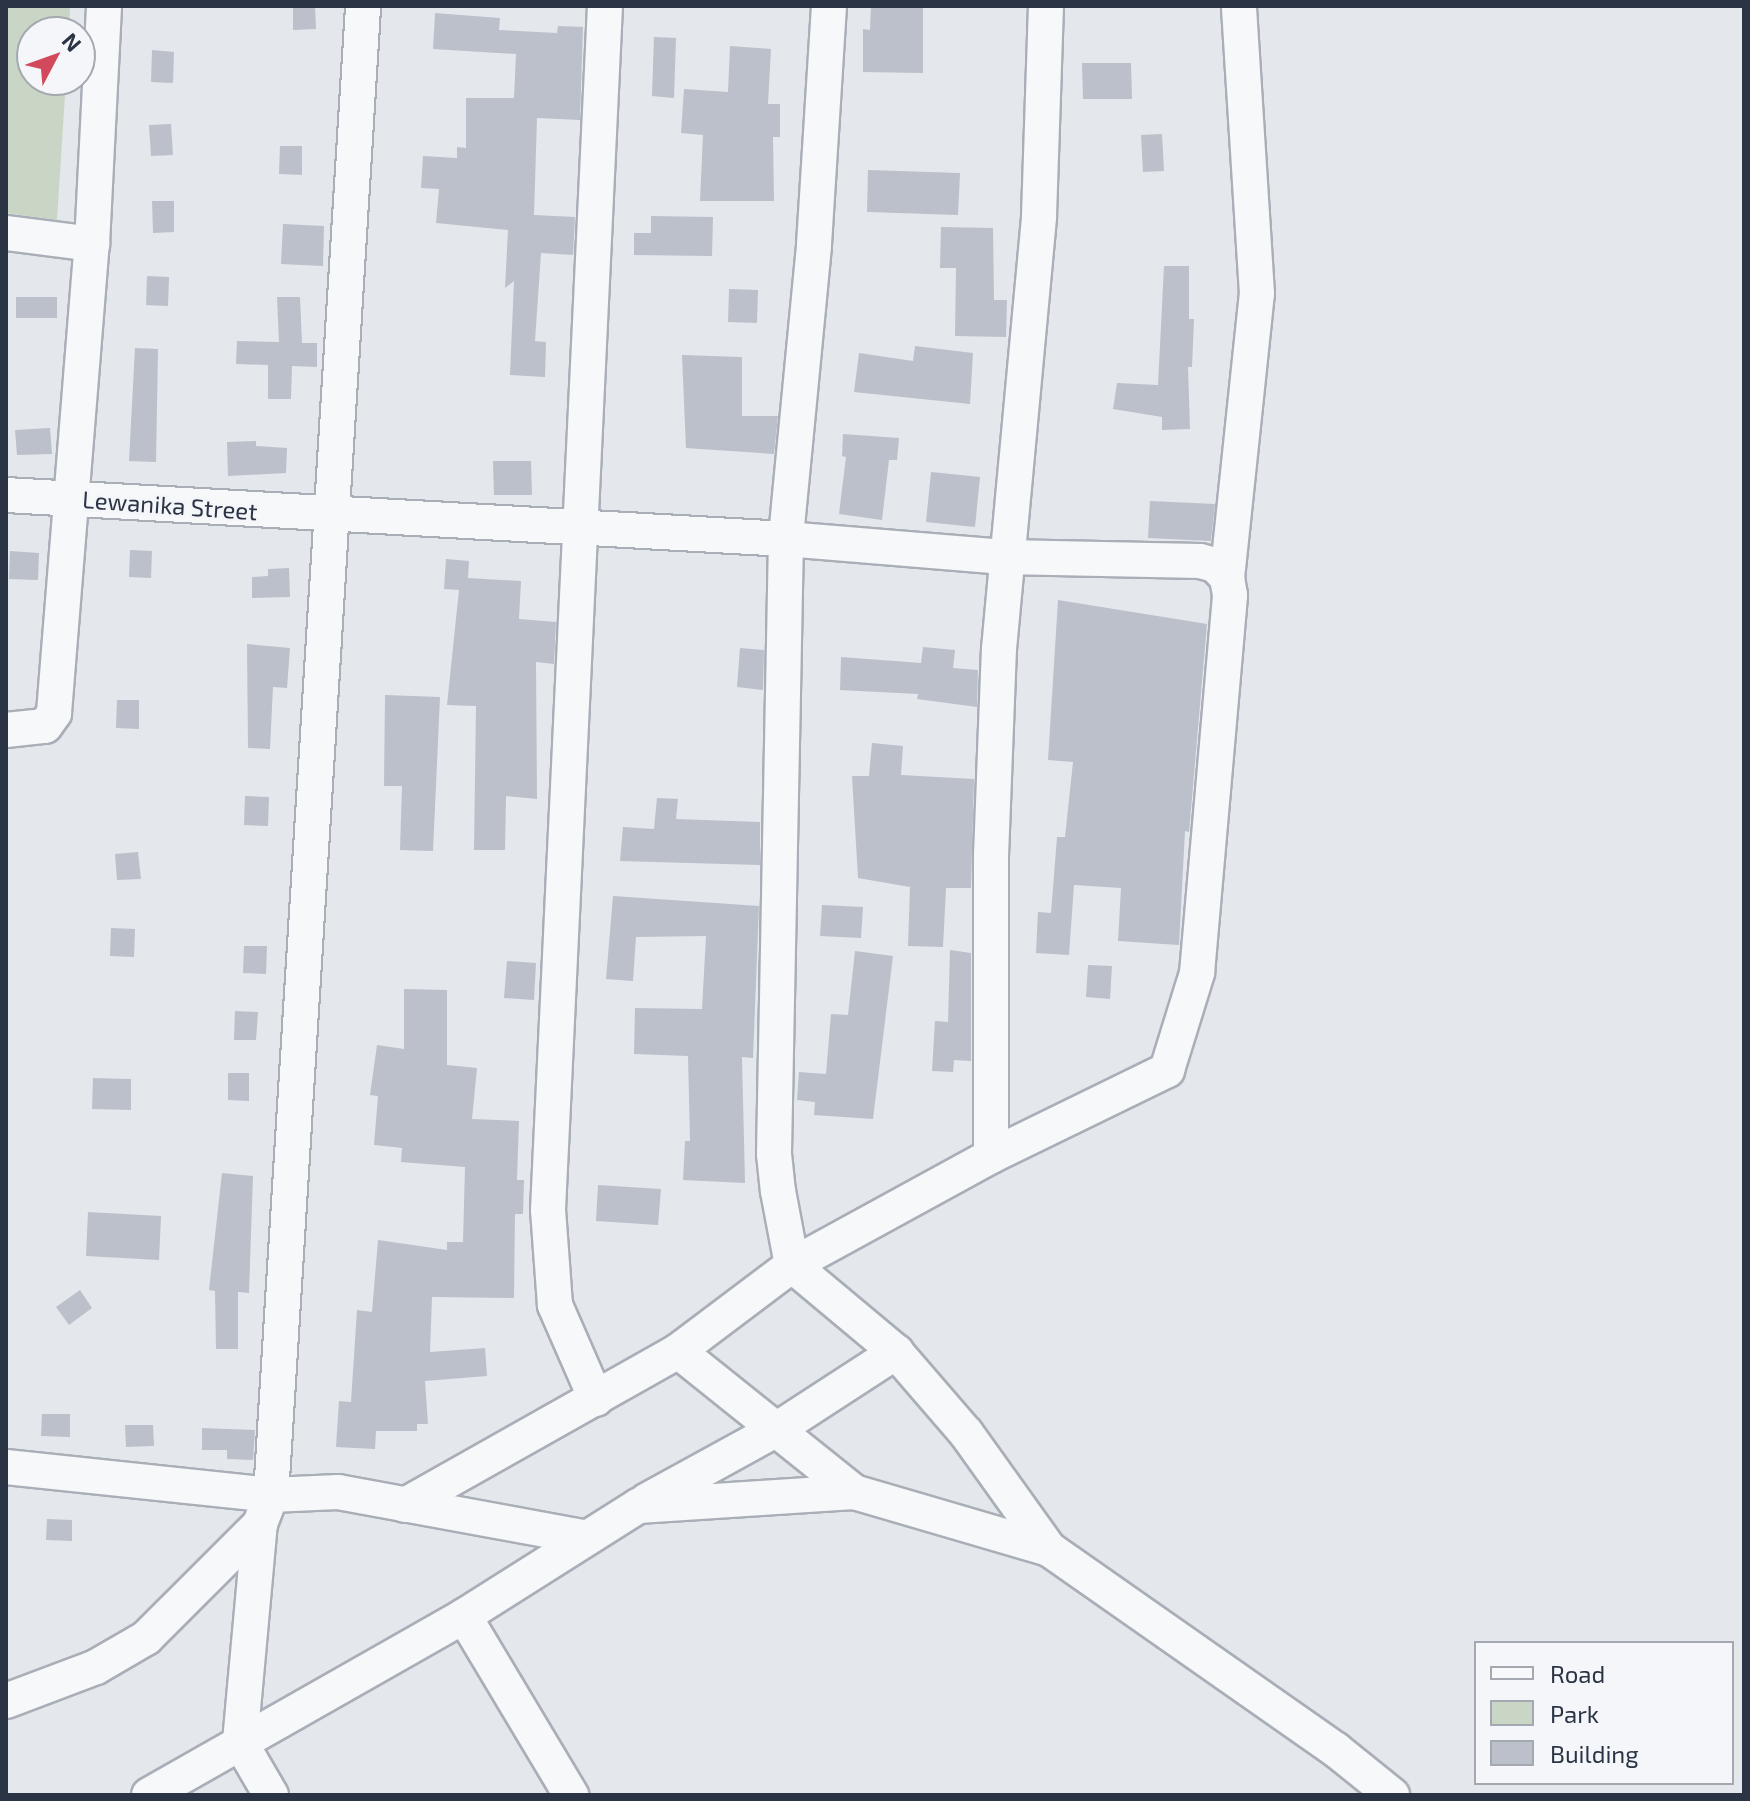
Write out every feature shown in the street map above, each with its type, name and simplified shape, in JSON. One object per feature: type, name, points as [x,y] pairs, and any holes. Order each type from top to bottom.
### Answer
[{"type":"street","points":[[6,730],[45,726],[54,713],[92,244],[104,6]]},
{"type":"street","points":[[271,1795],[240,1742],[265,1509],[301,956],[334,517],[363,6]]},
{"type":"street","points":[[596,1399],[555,1305],[549,1262],[577,529],[605,6]]},
{"type":"street","points":[[829,6],[814,246],[786,539],[774,1154],[792,1265],[896,1352],[966,1433],[1049,1549]]},
{"type":"street","points":[[991,1156],[991,856],[1004,557],[1039,216],[1046,6]]},
{"type":"street","points":[[405,1505],[678,1351],[792,1265],[991,1156],[1167,1070],[1197,973],[1230,595],[1227,578],[1257,294],[1239,6]]},
{"type":"street","points":[[6,233],[92,244]]},
{"type":"street","name":"Lewanika Street","points":[[6,495],[334,517],[786,539],[1004,557],[1200,561],[1215,565],[1227,578]]},
{"type":"street","points":[[678,1351],[779,1428],[854,1492]]},
{"type":"street","points":[[149,1795],[464,1616],[584,1537],[779,1428],[896,1352]]},
{"type":"street","points":[[6,1467],[265,1509],[338,1492],[584,1537]]},
{"type":"street","points":[[638,1506],[854,1492],[1049,1549],[1336,1750],[1392,1795]]},
{"type":"street","points":[[6,1701],[96,1667],[146,1638],[265,1509]]},
{"type":"street","points":[[464,1616],[571,1795]]},
{"type":"green space","points":[[6,6],[70,6],[70,16],[16,16],[16,96],[65,96],[57,220],[6,213]]},
{"type":"building","points":[[293,6],[315,6],[316,29],[293,30]]},
{"type":"building","points":[[871,6],[923,6],[923,73],[863,72],[863,29],[870,30]]},
{"type":"building","points":[[435,13],[500,18],[499,30],[557,33],[558,26],[583,27],[580,120],[537,118],[534,215],[575,217],[573,255],[541,253],[535,341],[546,342],[545,377],[510,375],[514,281],[505,288],[508,230],[436,223],[439,189],[421,188],[423,156],[457,158],[457,147],[466,148],[466,98],[514,98],[516,54],[433,49]]},
{"type":"building","points":[[654,37],[676,38],[674,98],[652,96]]},
{"type":"building","points":[[730,46],[771,49],[768,104],[780,104],[780,137],[773,137],[774,201],[700,201],[703,135],[681,133],[684,89],[728,92]]},
{"type":"building","points":[[152,50],[174,52],[173,83],[151,82]]},
{"type":"building","points":[[1082,63],[1131,63],[1132,99],[1083,99]]},
{"type":"building","points":[[171,124],[173,155],[151,156],[149,125]]},
{"type":"building","points":[[1162,134],[1164,171],[1143,172],[1141,135]]},
{"type":"building","points":[[280,146],[302,146],[302,175],[279,174]]},
{"type":"building","points":[[868,170],[960,173],[958,215],[867,212]]},
{"type":"building","points":[[152,201],[174,201],[174,232],[153,233]]},
{"type":"building","points":[[651,216],[713,217],[712,256],[634,255],[634,233],[651,233]]},
{"type":"building","points":[[283,224],[324,226],[323,266],[281,264]]},
{"type":"building","points":[[941,227],[993,228],[994,300],[1007,300],[1006,337],[955,336],[956,268],[940,268]]},
{"type":"building","points":[[1164,266],[1189,266],[1189,319],[1194,319],[1192,367],[1188,367],[1190,429],[1162,430],[1162,417],[1113,409],[1117,383],[1158,385]]},
{"type":"building","points":[[147,276],[169,277],[168,306],[146,305]]},
{"type":"building","points":[[729,289],[758,290],[757,323],[728,322]]},
{"type":"building","points":[[16,297],[57,297],[57,318],[16,318]]},
{"type":"building","points":[[277,297],[300,297],[302,343],[317,343],[317,367],[292,366],[291,399],[268,399],[268,365],[236,364],[237,341],[279,342]]},
{"type":"building","points":[[915,346],[973,353],[970,404],[854,392],[859,353],[913,361]]},
{"type":"building","points":[[135,348],[158,349],[156,462],[129,461]]},
{"type":"building","points":[[682,355],[742,357],[742,416],[778,416],[774,454],[686,448]]},
{"type":"building","points":[[50,428],[52,454],[17,455],[15,430]]},
{"type":"building","points":[[843,434],[899,438],[897,460],[889,460],[882,520],[839,514],[846,457],[842,456]]},
{"type":"building","points":[[256,441],[256,446],[287,448],[286,473],[228,476],[227,442]]},
{"type":"building","points":[[493,461],[531,461],[532,495],[494,495]]},
{"type":"building","points":[[931,472],[980,477],[975,527],[926,522]]},
{"type":"building","points":[[1150,501],[1215,504],[1211,541],[1148,538]]},
{"type":"building","points":[[130,550],[152,551],[151,578],[129,577]]},
{"type":"building","points":[[10,551],[39,553],[38,580],[9,579]]},
{"type":"building","points":[[446,559],[469,561],[468,578],[521,581],[519,619],[556,622],[554,664],[536,662],[537,799],[506,796],[505,850],[474,850],[476,706],[447,705],[459,590],[444,589]]},
{"type":"building","points":[[289,568],[290,597],[252,598],[252,577],[268,576],[268,569]]},
{"type":"building","points":[[1058,600],[1207,624],[1189,832],[1185,831],[1179,945],[1118,941],[1121,888],[1074,885],[1069,955],[1036,953],[1038,912],[1051,913],[1057,837],[1065,837],[1073,762],[1048,760]]},
{"type":"building","points":[[247,644],[290,648],[287,688],[273,687],[270,749],[248,748]]},
{"type":"building","points":[[923,647],[955,650],[953,668],[978,670],[977,707],[917,699],[918,694],[840,690],[841,657],[921,663]]},
{"type":"building","points":[[740,648],[764,650],[763,690],[737,687]]},
{"type":"building","points":[[385,695],[440,697],[433,851],[400,850],[402,786],[384,786]]},
{"type":"building","points":[[117,700],[139,700],[139,729],[116,728]]},
{"type":"building","points":[[872,743],[903,746],[901,775],[974,779],[971,888],[946,888],[943,947],[908,946],[910,887],[858,878],[852,776],[869,776]]},
{"type":"building","points":[[245,796],[269,797],[268,826],[244,825]]},
{"type":"building","points":[[657,798],[678,799],[676,819],[760,822],[760,865],[620,861],[623,827],[654,829]]},
{"type":"building","points":[[138,852],[141,879],[117,880],[115,854]]},
{"type":"building","points":[[613,896],[759,906],[753,1058],[742,1057],[745,1183],[683,1180],[685,1141],[690,1141],[688,1056],[634,1054],[635,1008],[702,1009],[706,936],[636,937],[633,981],[606,979]]},
{"type":"building","points":[[822,905],[863,907],[861,938],[820,936]]},
{"type":"building","points":[[111,928],[135,929],[134,957],[110,956]]},
{"type":"building","points":[[244,946],[267,946],[266,974],[243,973]]},
{"type":"building","points":[[950,950],[971,953],[971,1061],[954,1060],[953,1072],[932,1071],[935,1021],[948,1022]]},
{"type":"building","points":[[855,951],[893,956],[873,1119],[814,1115],[815,1102],[797,1100],[799,1072],[826,1074],[831,1014],[848,1015]]},
{"type":"building","points":[[507,961],[536,963],[534,1000],[504,998]]},
{"type":"building","points":[[1088,965],[1112,966],[1110,999],[1086,997]]},
{"type":"building","points":[[404,989],[447,990],[447,1065],[477,1068],[472,1119],[519,1121],[517,1180],[524,1180],[523,1214],[515,1214],[514,1298],[432,1297],[430,1352],[485,1348],[487,1376],[425,1381],[428,1424],[417,1424],[417,1431],[376,1431],[375,1449],[336,1447],[339,1401],[351,1402],[357,1310],[372,1312],[378,1240],[447,1250],[447,1242],[463,1242],[465,1167],[401,1162],[402,1148],[374,1145],[378,1096],[370,1095],[377,1045],[404,1049]]},
{"type":"building","points":[[235,1011],[258,1012],[256,1040],[234,1040]]},
{"type":"building","points":[[228,1073],[249,1073],[249,1101],[228,1100]]},
{"type":"building","points":[[93,1078],[131,1079],[131,1110],[92,1109]]},
{"type":"building","points":[[222,1173],[253,1176],[249,1293],[238,1292],[238,1349],[216,1349],[215,1291],[209,1290]]},
{"type":"building","points":[[598,1185],[661,1189],[658,1225],[596,1221]]},
{"type":"building","points":[[88,1212],[161,1216],[159,1260],[86,1256]]},
{"type":"building","points":[[80,1290],[92,1308],[69,1325],[56,1307]]},
{"type":"building","points":[[42,1414],[70,1414],[70,1437],[41,1436]]},
{"type":"building","points":[[125,1425],[153,1425],[154,1446],[126,1447]]},
{"type":"building","points":[[202,1428],[255,1430],[253,1460],[227,1459],[227,1450],[202,1450]]},
{"type":"building","points":[[47,1519],[72,1520],[72,1541],[46,1540]]}]
